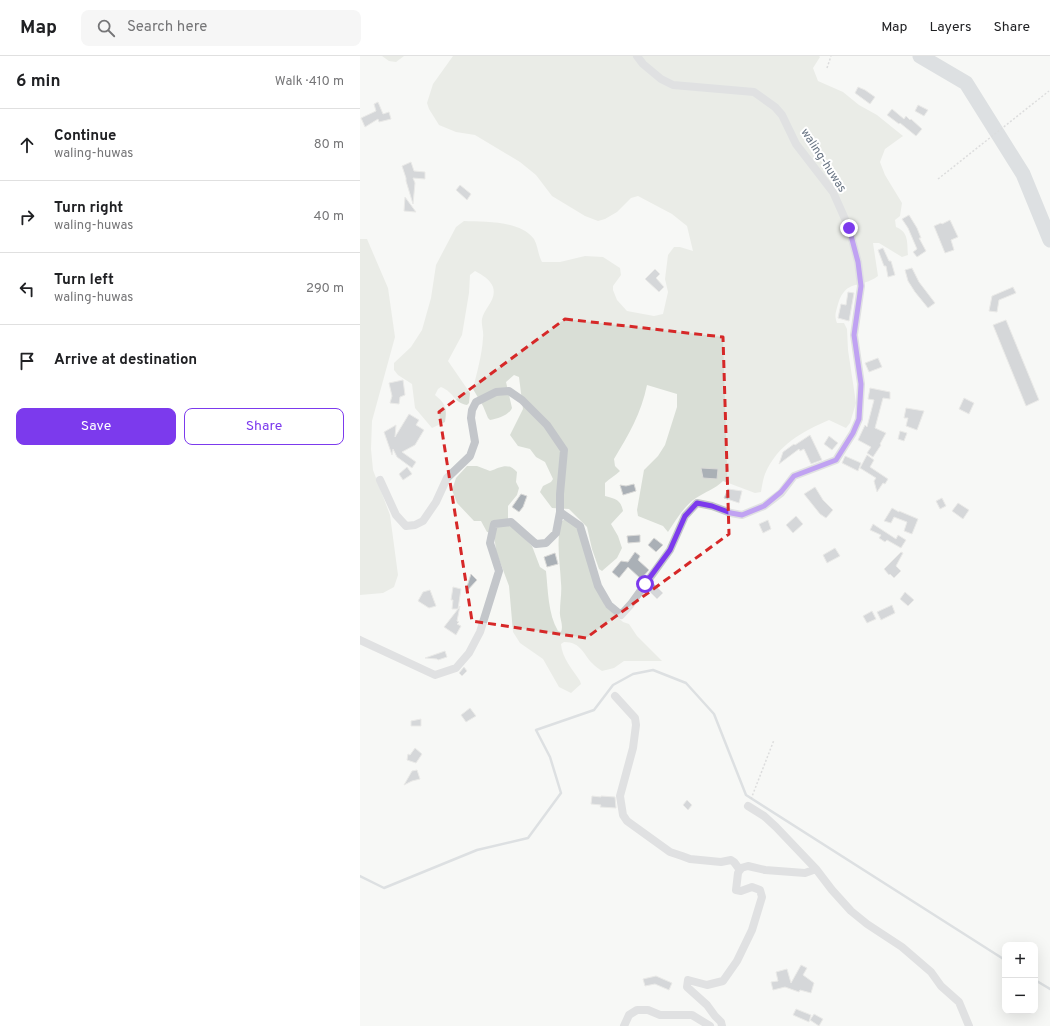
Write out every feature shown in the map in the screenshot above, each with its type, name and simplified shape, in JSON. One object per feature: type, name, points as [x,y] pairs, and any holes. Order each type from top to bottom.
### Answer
[{"type":"street","name":"waling-huwas","points":[[560,512],[580,526],[598,586],[609,605],[621,615],[631,604],[670,550],[685,516],[697,503],[742,515],[764,506],[781,492],[794,476],[836,460],[853,433],[859,419],[861,384],[854,335],[861,286],[858,262],[849,228],[833,192],[796,144],[782,115],[769,102],[754,92],[673,84],[661,79],[637,56]]},
{"type":"street","points":[[360,640],[435,675],[456,668],[469,653],[480,632],[499,570],[490,543],[494,524],[511,522],[536,544],[546,543],[556,533],[560,512],[564,450],[547,425],[522,400],[509,391],[496,392],[476,402],[472,410],[471,418],[475,442],[470,456],[447,478],[436,502],[423,521],[415,525],[406,526],[396,515],[380,480]]},
{"type":"street","points":[[615,696],[636,718],[633,748],[620,796],[623,815],[627,821],[670,852],[690,859],[721,862],[731,860],[740,870]]},
{"type":"street","points":[[748,806],[764,816],[776,827],[816,869],[851,911],[866,924],[902,947],[931,972],[940,986],[959,1002],[969,1026]]},
{"type":"street","points":[[722,1026],[721,1022],[714,1016],[707,1005],[688,986],[688,980],[708,985],[723,981],[737,961],[752,930],[762,897],[760,890],[752,887],[741,891],[736,890],[738,873],[741,868],[748,866],[765,870],[805,873],[816,869]]},
{"type":"street","points":[[624,1026],[629,1015],[637,1010],[648,1010],[660,1016],[692,1015],[710,1026]]},
{"type":"path","points":[[828,68],[831,56]]},
{"type":"path","points":[[938,179],[1049,91]]},
{"type":"path","points":[[748,806],[774,740]]},
{"type":"highlighted area","points":[[565,319],[723,337],[729,534],[586,638],[472,621],[439,412]]},
{"type":"shaded area","points":[[382,56],[404,56],[396,62],[389,61]]},
{"type":"shaded area","points":[[453,56],[819,56],[820,57],[813,68],[818,81],[843,92],[859,105],[877,115],[903,136],[885,149],[880,162],[885,175],[902,203],[900,216],[895,220],[896,227],[905,235],[908,255],[902,257],[879,243],[873,243],[878,276],[872,280],[855,285],[845,290],[841,296],[836,311],[837,323],[844,323],[847,329],[848,350],[856,403],[850,423],[846,428],[829,420],[800,434],[784,447],[770,464],[764,476],[761,492],[755,493],[723,481],[692,501],[680,514],[668,532],[663,526],[638,516],[637,510],[644,470],[658,456],[665,445],[677,407],[677,394],[647,385],[638,415],[614,459],[615,466],[620,471],[605,483],[605,496],[617,500],[622,507],[623,511],[611,524],[618,536],[622,548],[617,558],[602,571],[599,569],[592,549],[587,527],[569,509],[552,508],[540,492],[543,486],[551,482],[553,479],[545,462],[536,457],[530,449],[518,446],[510,435],[523,409],[519,377],[514,375],[506,382],[512,408],[506,415],[496,419],[490,420],[488,418],[473,389],[482,344],[482,319],[492,300],[494,292],[490,282],[475,271],[470,275],[469,293],[462,335],[448,361],[470,393],[469,403],[467,405],[463,404],[456,400],[445,389],[441,387],[438,389],[435,395],[444,404],[446,413],[445,422],[432,428],[415,408],[412,384],[398,375],[394,370],[394,363],[411,347],[422,330],[431,298],[436,265],[456,227],[464,221],[502,223],[520,228],[534,239],[542,262],[560,262],[585,256],[603,257],[620,268],[621,275],[613,286],[617,300],[627,311],[654,316],[663,314],[668,292],[665,279],[668,255],[674,247],[680,247],[693,251],[687,226],[672,214],[638,196],[631,198],[617,212],[598,221],[585,216],[552,196],[536,175],[520,162],[475,135],[456,132],[439,125],[427,103],[433,84]]},
{"type":"shaded area","points":[[360,239],[367,239],[388,288],[395,337],[372,421],[371,449],[373,470],[390,515],[398,575],[394,587],[383,593],[360,595]]},
{"type":"shaded area","points":[[467,466],[477,466],[490,471],[507,466],[511,467],[517,472],[516,482],[519,488],[517,495],[508,506],[508,522],[532,546],[540,567],[546,571],[550,610],[558,631],[561,632],[562,627],[560,614],[561,586],[559,537],[561,522],[566,518],[579,529],[605,606],[623,622],[629,624],[637,636],[662,661],[624,661],[614,668],[602,671],[590,661],[579,647],[575,644],[564,642],[561,644],[563,654],[581,684],[571,693],[559,687],[543,659],[520,643],[513,632],[509,586],[496,551],[494,533],[487,532],[481,521],[474,521],[457,503],[452,490],[456,478]]},
{"type":"building","points":[[858,87],[875,97],[870,104],[855,93]]},
{"type":"building","points":[[378,102],[383,114],[389,112],[391,119],[379,122],[378,119],[365,127],[361,118],[376,111],[374,104]]},
{"type":"building","points":[[918,105],[928,110],[924,116],[915,111]]},
{"type":"building","points":[[892,109],[904,119],[906,116],[910,120],[911,119],[922,129],[916,136],[887,115]]},
{"type":"building","points":[[411,162],[414,171],[425,172],[425,179],[413,178],[415,183],[413,204],[402,166]]},
{"type":"building","points":[[460,185],[471,194],[467,200],[456,190]]},
{"type":"building","points":[[405,197],[416,212],[404,211]]},
{"type":"building","points":[[909,215],[917,228],[921,238],[919,238],[926,251],[917,257],[913,252],[917,249],[908,228],[902,219]]},
{"type":"building","points":[[950,220],[958,237],[951,240],[954,250],[945,253],[934,226]]},
{"type":"building","points":[[883,248],[889,261],[891,261],[895,275],[888,277],[886,266],[884,266],[878,250]]},
{"type":"building","points":[[912,268],[919,282],[935,303],[928,308],[908,281],[905,270]]},
{"type":"building","points":[[655,269],[660,274],[656,278],[664,287],[659,292],[645,279]]},
{"type":"building","points":[[1013,287],[1016,293],[999,300],[997,312],[989,311],[992,296]]},
{"type":"building","points":[[848,292],[854,293],[849,321],[838,318],[841,304],[846,305]]},
{"type":"building","points":[[1006,320],[1039,400],[1026,406],[993,325]]},
{"type":"building","points":[[878,358],[882,367],[869,372],[865,363]]},
{"type":"building","points":[[403,380],[405,395],[400,397],[399,404],[390,403],[392,396],[389,383]]},
{"type":"building","points":[[870,388],[890,392],[890,399],[883,398],[875,428],[886,433],[880,444],[881,445],[873,457],[867,453],[871,447],[858,440],[865,425],[867,427],[874,400],[868,399]]},
{"type":"building","points":[[964,398],[974,403],[969,414],[959,409]]},
{"type":"building","points":[[906,408],[924,411],[917,430],[906,426],[908,418],[904,418]]},
{"type":"building","points":[[409,414],[419,420],[416,425],[424,430],[415,445],[402,452],[416,462],[412,468],[397,457],[393,449],[392,455],[384,432],[396,425],[395,437]]},
{"type":"building","points":[[900,431],[907,433],[904,441],[898,439]]},
{"type":"building","points":[[810,435],[822,460],[811,464],[804,449],[800,451],[799,449],[779,464],[783,452]]},
{"type":"building","points":[[829,436],[838,443],[832,450],[824,444]]},
{"type":"building","points":[[867,455],[874,460],[870,467],[888,479],[885,484],[883,483],[877,492],[874,481],[876,478],[860,468]]},
{"type":"building","points":[[845,456],[861,463],[858,471],[842,463]]},
{"type":"building","points":[[407,467],[412,474],[403,480],[399,474]]},
{"type":"building","points":[[701,468],[718,469],[717,479],[703,478]]},
{"type":"building","points":[[634,484],[636,491],[623,495],[620,485],[626,486]]},
{"type":"building","points":[[815,487],[823,500],[833,510],[826,518],[820,514],[804,494]]},
{"type":"building","points":[[728,489],[742,491],[739,503],[724,498]]},
{"type":"building","points":[[521,494],[527,496],[523,507],[519,512],[512,507]]},
{"type":"building","points":[[942,498],[946,506],[940,509],[936,501]]},
{"type":"building","points":[[958,503],[969,510],[963,519],[952,511]]},
{"type":"building","points":[[892,508],[918,519],[912,534],[904,531],[907,522],[894,517],[891,523],[884,521]]},
{"type":"building","points":[[796,516],[803,524],[793,533],[786,525]]},
{"type":"building","points":[[768,520],[771,529],[763,533],[759,524]]},
{"type":"building","points":[[873,524],[896,539],[898,535],[906,540],[901,548],[887,540],[885,542],[879,538],[881,535],[870,530]]},
{"type":"building","points":[[640,535],[640,542],[628,543],[627,536]]},
{"type":"building","points":[[654,538],[663,545],[656,552],[648,545]]},
{"type":"building","points":[[835,548],[840,556],[827,563],[823,555]]},
{"type":"building","points":[[635,552],[640,556],[638,560],[649,570],[641,579],[628,567],[619,578],[612,572],[621,561],[628,562]]},
{"type":"building","points":[[901,552],[903,553],[896,566],[901,571],[894,578],[884,569]]},
{"type":"building","points":[[555,553],[558,564],[547,567],[544,557]]},
{"type":"building","points":[[471,574],[477,580],[465,593]]},
{"type":"building","points":[[654,584],[663,593],[657,599],[648,590]]},
{"type":"building","points":[[453,587],[461,589],[458,609],[452,609],[453,600],[451,600]]},
{"type":"building","points":[[430,590],[436,606],[429,608],[418,601],[423,592]]},
{"type":"building","points":[[905,592],[914,600],[908,606],[900,599]]},
{"type":"building","points":[[892,605],[895,613],[881,620],[877,612]]},
{"type":"building","points":[[460,606],[457,621],[459,622],[457,624],[461,626],[456,635],[444,627]]},
{"type":"building","points":[[872,611],[876,619],[867,623],[863,616]]},
{"type":"building","points":[[445,651],[447,657],[438,660],[425,658]]},
{"type":"building","points":[[464,667],[467,671],[462,676],[459,673]]},
{"type":"building","points":[[470,708],[476,716],[466,722],[461,715]]},
{"type":"building","points":[[421,719],[421,726],[411,726],[411,721]]},
{"type":"building","points":[[415,748],[422,754],[416,763],[407,760],[408,754],[410,755]]},
{"type":"building","points":[[417,770],[420,779],[404,785],[412,771]]},
{"type":"building","points":[[592,796],[615,797],[616,808],[600,807],[601,805],[591,804]]},
{"type":"building","points":[[687,800],[692,805],[688,810],[683,805]]},
{"type":"building","points":[[801,965],[807,968],[803,975],[814,983],[811,993],[800,990],[799,992],[785,987],[773,990],[771,982],[778,981],[776,972],[787,969],[791,983]]},
{"type":"building","points":[[656,976],[672,983],[669,990],[655,984],[645,986],[643,979]]},
{"type":"building","points":[[796,1009],[811,1015],[809,1022],[793,1015]]},
{"type":"building","points":[[814,1014],[823,1019],[819,1026],[810,1020]]},
{"type":"waterway","points":[[920,56],[966,83],[1023,174],[1050,240]]},
{"type":"waterway","points":[[360,876],[384,888],[477,850],[528,838],[561,793],[550,757],[536,730],[594,710],[613,685],[633,674],[653,670],[686,683],[714,714],[746,795],[1002,958]]},
{"type":"waterway","points":[[1038,982],[1050,989]]},
{"type":"route","points":[[645,584],[670,550],[685,516],[697,503],[742,515],[764,506],[781,492],[794,476],[836,460],[844,449],[859,419],[861,384],[854,335],[861,286],[858,262],[849,228]]}]
